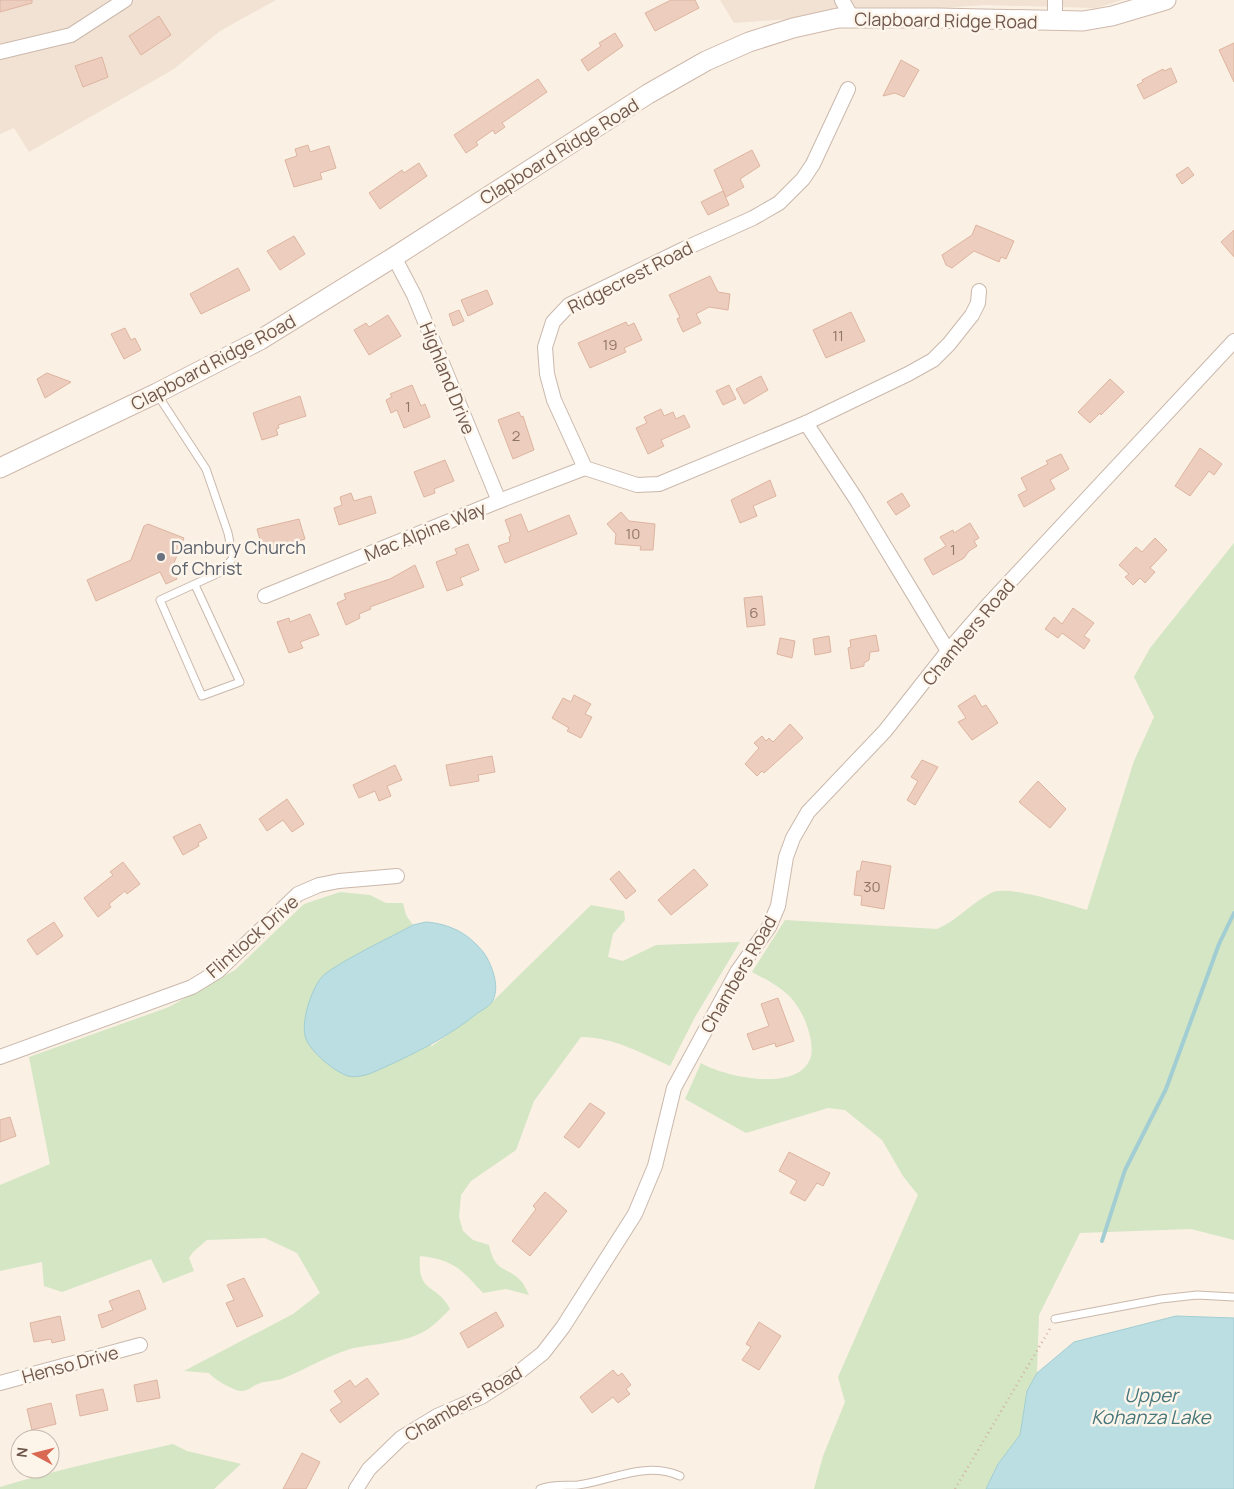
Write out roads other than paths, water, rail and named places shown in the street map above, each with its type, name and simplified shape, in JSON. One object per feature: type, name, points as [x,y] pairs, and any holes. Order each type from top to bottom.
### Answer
[{"type":"main road","name":"Clapboard Ridge Road","points":[[0,468],[157,393],[260,340],[394,258],[648,94],[706,61],[749,42],[793,28],[852,18],[1083,21],[1112,16],[1166,0]]},
{"type":"street","points":[[0,52],[71,35],[125,0]]},
{"type":"street","points":[[842,0],[852,18]]},
{"type":"street","points":[[1054,22],[1055,0]]},
{"type":"street","name":"Ridgecrest Road","points":[[585,468],[554,400],[547,374],[545,347],[553,322],[569,305],[753,218],[779,202],[802,179],[813,164],[848,89]]},
{"type":"street","name":"Highland Drive","points":[[394,258],[414,295],[498,501]]},
{"type":"street","points":[[585,468],[636,485],[659,484],[806,423],[933,360],[949,344],[972,315],[978,303],[978,290]]},
{"type":"street","name":"Chambers Road","points":[[356,1489],[369,1470],[401,1438],[437,1416],[481,1397],[514,1376],[543,1353],[563,1327],[636,1214],[655,1166],[674,1088],[738,972],[769,927],[778,906],[786,857],[793,838],[808,812],[885,731],[948,651],[988,605],[1234,341]]},
{"type":"street","points":[[806,423],[856,499],[948,651]]},
{"type":"street","name":"Mac Alpine Way","points":[[265,596],[498,501],[585,468]]},
{"type":"street","name":"Flintlock Drive","points":[[0,1057],[192,987],[218,971],[298,894],[319,885],[339,881],[397,876]]},
{"type":"street","name":"Henso Drive","points":[[0,1383],[140,1345]]},
{"type":"lane","points":[[157,393],[206,469],[228,533],[232,558],[221,572],[160,600],[202,696],[240,682],[195,585]]},
{"type":"lane","points":[[1055,1319],[1161,1299],[1197,1295],[1234,1297]]},
{"type":"lane","points":[[540,1489],[549,1485],[579,1484],[639,1470],[666,1470],[680,1476]]},
{"type":"water","points":[[426,922],[444,925],[459,931],[472,940],[484,953],[490,963],[496,988],[492,1002],[442,1038],[374,1072],[351,1077],[343,1074],[324,1061],[313,1050],[306,1039],[305,1016],[317,983],[327,973],[349,959],[413,925]]},
{"type":"water","name":"Upper Kohanza Lake","points":[[1176,1316],[1234,1318],[1234,1489],[986,1489],[998,1464],[1020,1435],[1027,1391],[1037,1373],[1074,1342]]},
{"type":"waterway","points":[[1102,1241],[1125,1170],[1166,1089],[1219,944],[1234,913]]},
{"type":"place","name":"Danbury Church of Christ","points":[[161,557]]}]
